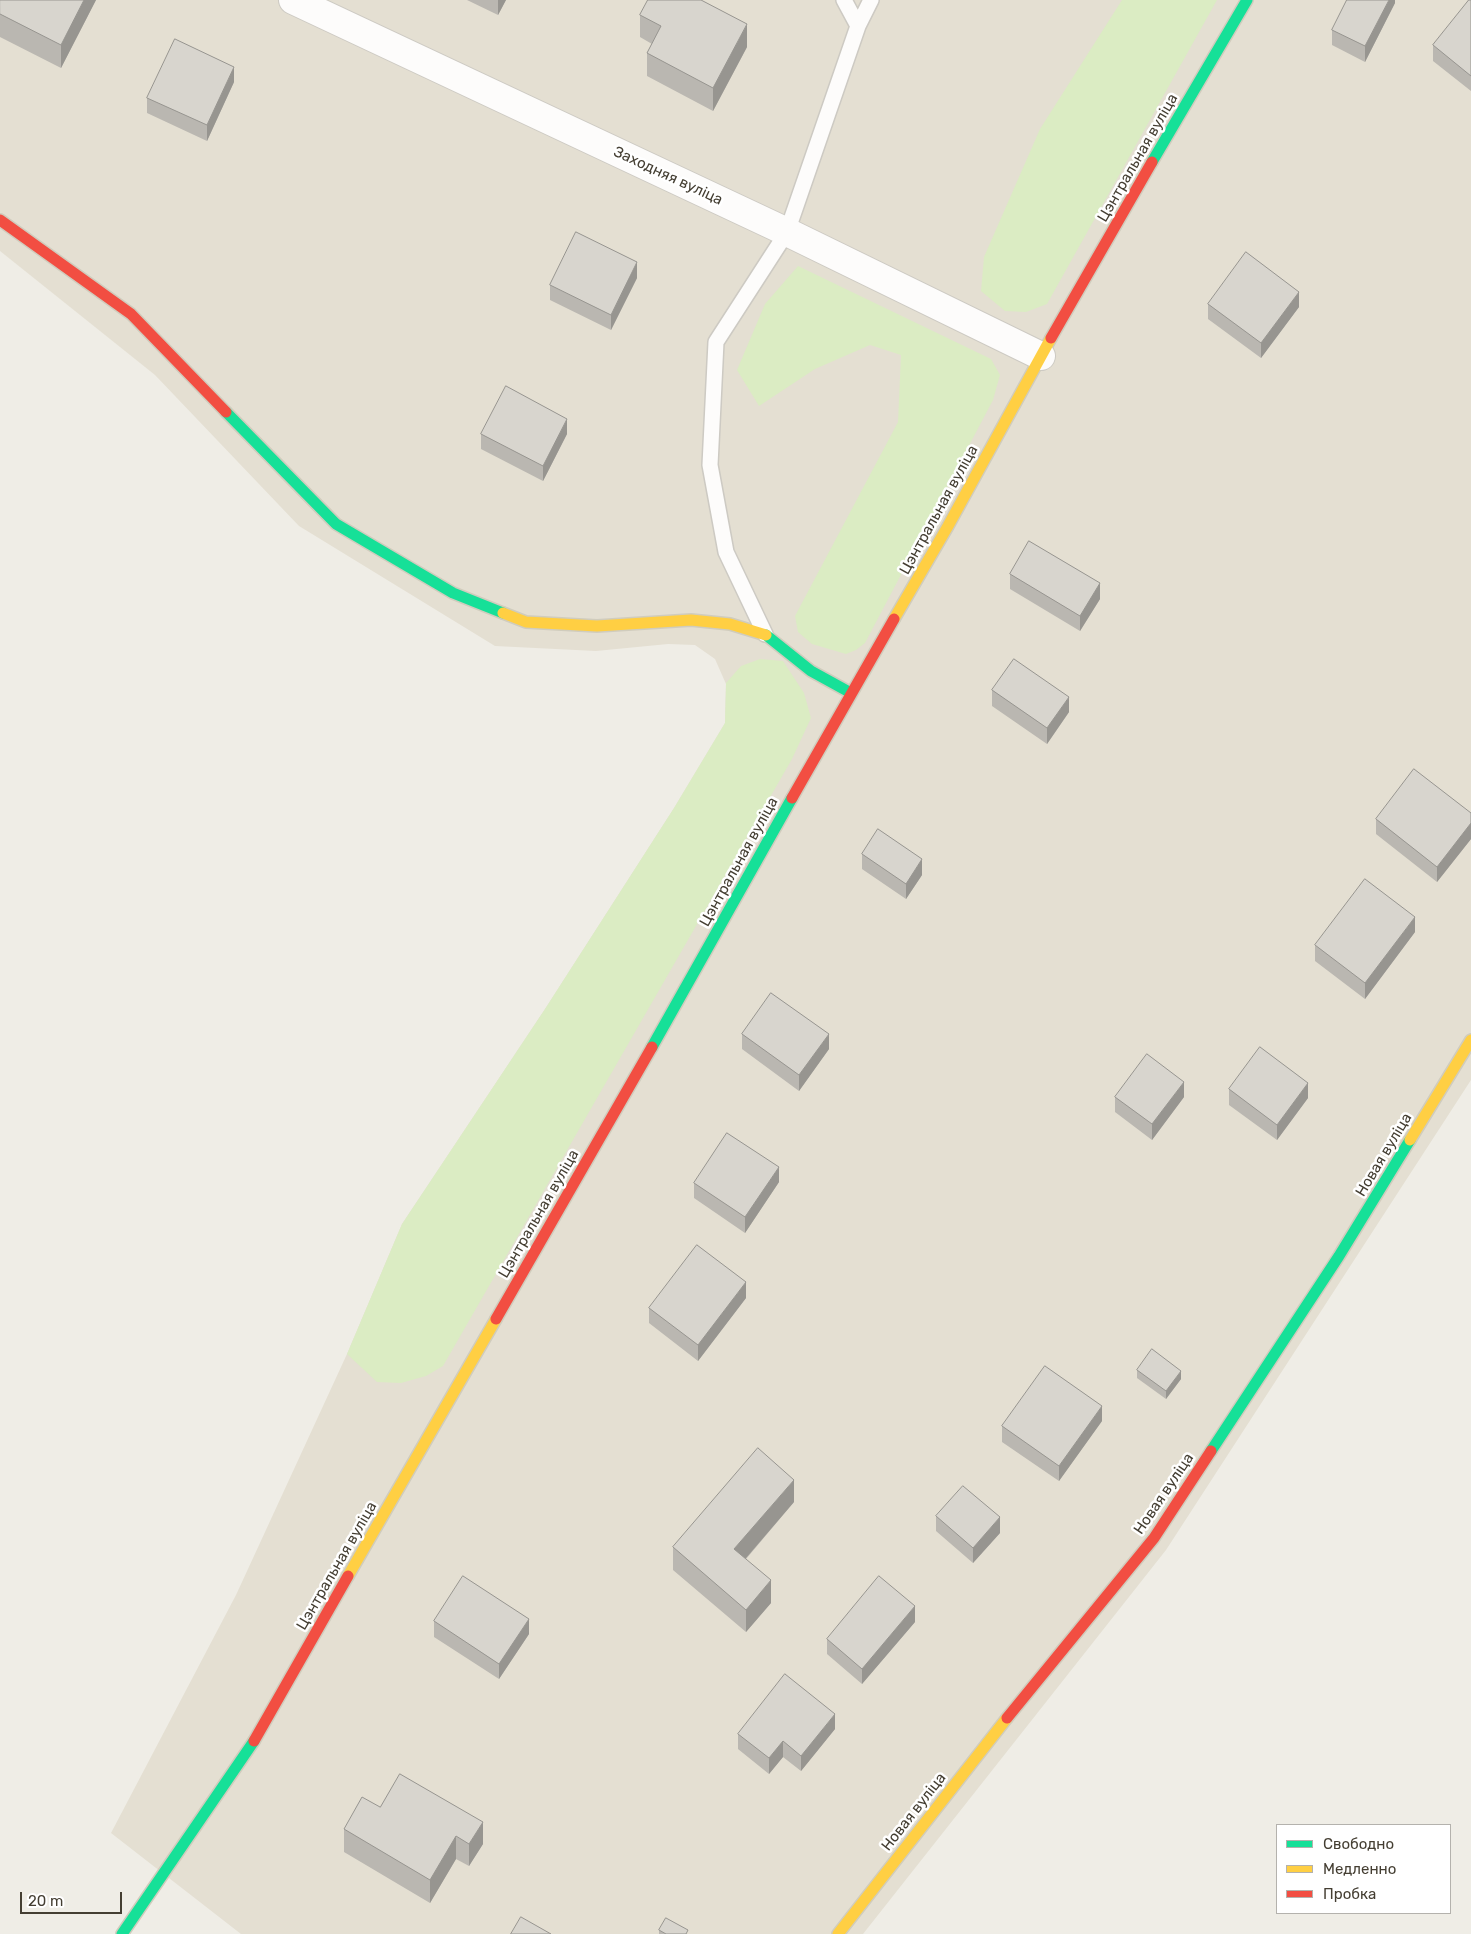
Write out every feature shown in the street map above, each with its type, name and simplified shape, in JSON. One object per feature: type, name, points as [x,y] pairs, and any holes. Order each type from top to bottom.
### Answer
[{"type":"street","name":"Заходняя вуліца","points":[[293,0],[787,232],[1041,356]]},
{"type":"street","name":"Цэнтральная вуліца","points":[[122,1934],[255,1739],[657,1038],[948,526],[1041,356],[1139,184],[1247,0]]},
{"type":"street","points":[[0,220],[131,314],[336,524],[453,593],[526,622],[597,626],[691,620],[730,624],[765,634],[811,671],[852,693]]},
{"type":"street","name":"Новая вуліца","points":[[838,1934],[982,1748],[1154,1538],[1339,1256],[1471,1040]]},
{"type":"lane","points":[[844,0],[858,26]]},
{"type":"lane","points":[[765,634],[726,552],[710,465],[716,342],[787,232],[858,26],[871,0]]},
{"type":"shaded area","points":[[0,0],[1471,0],[1471,1080],[1166,1550],[863,1934],[241,1934],[111,1833],[236,1595],[347,1354],[402,1224],[545,1009],[674,808],[725,723],[726,684],[715,659],[695,645],[668,644],[596,651],[495,646],[299,526],[155,375],[0,251]]},
{"type":"green space","points":[[1122,0],[1217,0],[1047,304],[1026,312],[1005,311],[981,291],[984,257],[1040,129]]},
{"type":"green space","points":[[798,266],[991,359],[1000,375],[993,400],[865,643],[856,650],[846,654],[812,644],[798,632],[795,616],[898,422],[901,355],[870,345],[815,369],[759,406],[737,370],[765,304]]},
{"type":"green space","points":[[760,659],[783,661],[804,693],[811,718],[792,759],[443,1366],[426,1376],[401,1383],[377,1382],[347,1354],[402,1224],[545,1009],[674,808],[725,723],[726,683],[741,666]]},
{"type":"building","points":[[0,0],[84,0],[61,45],[0,14]]},
{"type":"building","points":[[648,0],[701,0],[747,24],[713,88],[647,53],[661,26],[640,15]]},
{"type":"building","points":[[1347,0],[1389,0],[1365,46],[1332,30]]},
{"type":"building","points":[[1469,0],[1471,0],[1471,76],[1433,45]]},
{"type":"building","points":[[175,39],[234,67],[207,125],[147,98]]},
{"type":"building","points":[[576,232],[637,262],[611,315],[550,285]]},
{"type":"building","points":[[1246,252],[1299,292],[1261,343],[1208,304]]},
{"type":"building","points":[[506,386],[567,419],[543,466],[481,434]]},
{"type":"building","points":[[1029,541],[1100,583],[1080,616],[1010,574]]},
{"type":"building","points":[[1014,659],[1069,697],[1047,728],[992,690]]},
{"type":"building","points":[[1414,769],[1471,813],[1471,823],[1437,867],[1376,819]]},
{"type":"building","points":[[878,829],[922,859],[906,884],[862,854]]},
{"type":"building","points":[[1365,879],[1415,917],[1365,983],[1315,945]]},
{"type":"building","points":[[771,993],[829,1034],[799,1075],[742,1034]]},
{"type":"building","points":[[1260,1047],[1308,1083],[1277,1125],[1229,1089]]},
{"type":"building","points":[[1147,1054],[1184,1082],[1152,1124],[1115,1097]]},
{"type":"building","points":[[727,1133],[779,1167],[745,1217],[694,1183]]},
{"type":"building","points":[[697,1245],[746,1282],[698,1345],[649,1308]]},
{"type":"building","points":[[1152,1349],[1181,1371],[1166,1391],[1137,1370]]},
{"type":"building","points":[[1045,1366],[1102,1406],[1059,1466],[1002,1426]]},
{"type":"building","points":[[758,1448],[794,1480],[734,1549],[771,1580],[746,1610],[673,1547]]},
{"type":"building","points":[[963,1486],[1000,1517],[973,1548],[936,1516]]},
{"type":"building","points":[[463,1576],[529,1619],[499,1664],[434,1621]]},
{"type":"building","points":[[879,1576],[915,1606],[862,1669],[827,1639]]},
{"type":"building","points":[[785,1674],[835,1714],[801,1756],[783,1741],[769,1758],[738,1734]]},
{"type":"building","points":[[400,1774],[483,1822],[469,1844],[456,1836],[430,1880],[344,1829],[362,1797],[380,1807]]},
{"type":"building","points":[[521,1917],[551,1934],[511,1934]]},
{"type":"building","points":[[666,1918],[688,1930],[686,1934],[666,1934],[659,1930]]},
{"type":"traffic: fast","points":[[1152,162],[1247,0]]},
{"type":"traffic: fast","points":[[226,412],[336,524],[453,593],[503,613]]},
{"type":"traffic: fast","points":[[766,635],[811,671],[851,693]]},
{"type":"traffic: fast","points":[[652,1047],[792,798]]},
{"type":"traffic: fast","points":[[1211,1451],[1339,1256],[1410,1140]]},
{"type":"traffic: fast","points":[[122,1934],[254,1741]]},
{"type":"traffic: slow","points":[[894,619],[948,526],[1051,338]]},
{"type":"traffic: slow","points":[[503,613],[526,622],[597,626],[691,620],[730,624],[766,635]]},
{"type":"traffic: slow","points":[[1410,1140],[1471,1040]]},
{"type":"traffic: slow","points":[[348,1576],[496,1319]]},
{"type":"traffic: slow","points":[[838,1934],[1007,1718]]},
{"type":"traffic: jam","points":[[1051,338],[1152,162]]},
{"type":"traffic: jam","points":[[0,220],[131,314],[226,412]]},
{"type":"traffic: jam","points":[[792,798],[894,619]]},
{"type":"traffic: jam","points":[[496,1319],[652,1047]]},
{"type":"traffic: jam","points":[[1007,1718],[1154,1538],[1211,1451]]},
{"type":"traffic: jam","points":[[254,1741],[348,1576]]}]
